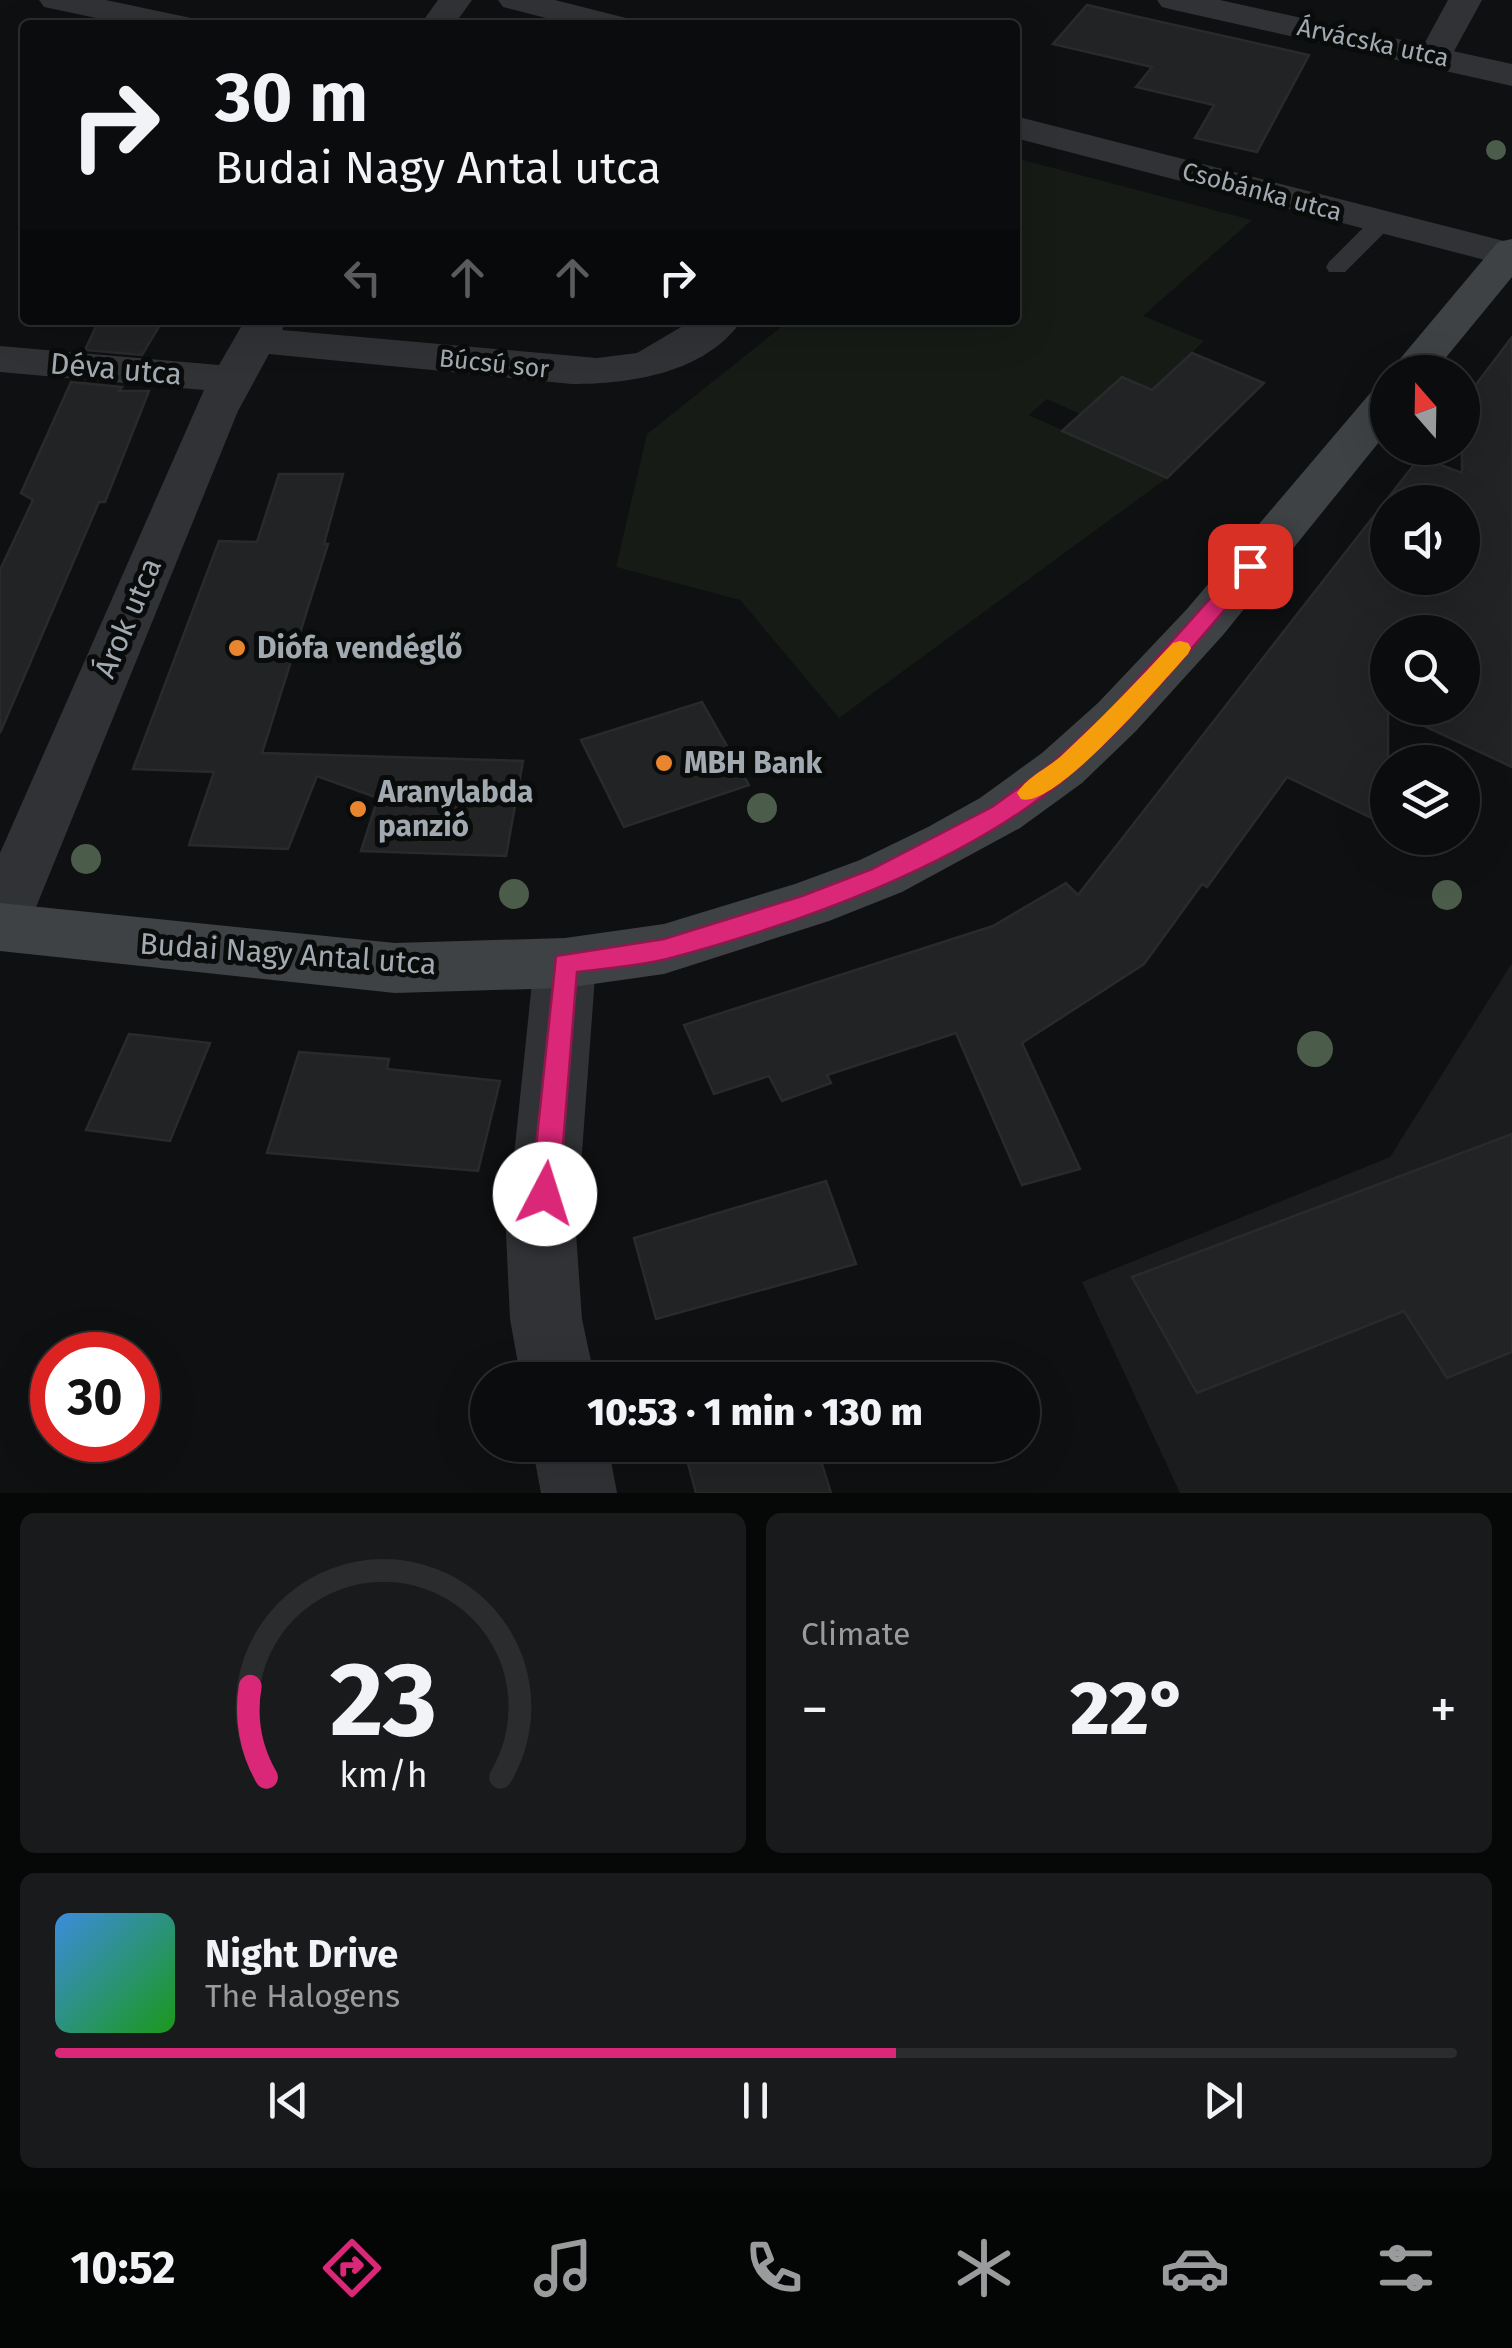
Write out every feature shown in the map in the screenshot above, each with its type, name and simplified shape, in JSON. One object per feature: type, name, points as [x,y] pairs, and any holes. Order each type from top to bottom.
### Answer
[{"type":"main road","points":[[1426,355],[1510,253]]},
{"type":"main road","name":"Budai Nagy Antal utca","points":[[0,924],[395,968],[565,963],[664,949],[808,904],[881,876],[1000,813],[1062,768],[1117,717],[1204,622],[1370,423]]},
{"type":"street","points":[[56,0],[154,20]]},
{"type":"street","points":[[516,0],[594,20]]},
{"type":"street","name":"Árvácska utca","points":[[1174,0],[1512,75]]},
{"type":"street","points":[[1436,57],[1465,0]]},
{"type":"street","name":"Csobánka utca","points":[[1020,129],[1510,253]]},
{"type":"street","name":"Búcsú sor","points":[[251,346],[618,372],[660,362],[714,325]]},
{"type":"street","name":"Déva utca","points":[[0,358],[251,346]]},
{"type":"street","name":"Árok utca","points":[[0,924],[215,411],[251,346]]},
{"type":"street","points":[[554,1362],[546,1320],[541,1232],[565,963]]},
{"type":"street","points":[[573,1462],[579,1493]]},
{"type":"lane","points":[[1337,267],[1382,222]]},
{"type":"shaded area","points":[[1020,159],[1252,220],[1143,316],[1204,341],[1152,390],[1122,377],[1106,392],[1111,428],[1047,399],[1029,415],[1167,478],[839,718],[740,600],[616,567],[647,434],[784,325],[1020,325]]},
{"type":"shaded area","points":[[1512,963],[1512,1493],[1180,1493],[1082,1282],[1390,1157]]},
{"type":"building","points":[[1087,5],[1309,55],[1257,152],[1195,138],[1214,105],[1136,87],[1152,67],[1053,44]]},
{"type":"building","points":[[97,325],[160,325],[142,355],[85,350]]},
{"type":"building","points":[[1512,337],[1512,767],[1480,752],[1480,745],[1465,745],[1422,725],[1480,725],[1480,615],[1370,615],[1370,725],[1388,725],[1388,745],[1370,745],[1370,817],[1287,777],[1207,887],[1202,884],[1144,964],[1022,1043],[1080,1169],[1022,1185],[956,1033],[827,1075],[831,1083],[782,1101],[769,1076],[714,1094],[684,1025],[993,926],[1066,883],[1078,895],[1370,521],[1370,595],[1480,595],[1480,485],[1398,485],[1414,465],[1441,465],[1462,473],[1462,465],[1480,465],[1480,379]]},
{"type":"building","points":[[1192,353],[1264,383],[1167,478],[1062,431],[1122,377],[1152,390]]},
{"type":"building","points":[[71,382],[122,387],[119,391],[149,391],[105,502],[99,502],[0,733],[0,570],[33,500],[21,493]]},
{"type":"building","points":[[279,474],[343,474],[324,544],[328,544],[262,753],[523,761],[506,856],[361,851],[378,798],[317,776],[288,849],[189,845],[214,772],[133,769],[219,541],[257,542]]},
{"type":"building","name":"MBH Bank","points":[[702,702],[749,785],[624,827],[581,740]]},
{"type":"building","points":[[129,1034],[210,1043],[170,1141],[86,1130]]},
{"type":"building","points":[[299,1052],[389,1059],[387,1069],[500,1081],[478,1171],[267,1153]]},
{"type":"building","points":[[1512,1134],[1512,1352],[1447,1378],[1404,1311],[1197,1393],[1132,1277]]},
{"type":"building","points":[[826,1181],[856,1264],[656,1319],[634,1238]]},
{"type":"building","points":[[688,1462],[821,1462],[831,1493],[696,1493]]},
{"type":"slow traffic","points":[[1029,793],[1117,717],[1180,648]]},
{"type":"place","name":"Diófa vendéglő","points":[[237,648]]},
{"type":"place","name":"MBH Bank","points":[[664,763]]},
{"type":"place","name":"Aranylabda panzió","points":[[358,809]]},
{"type":"route","points":[[545,1194],[565,963],[664,949],[808,904],[881,876],[1000,813],[1062,768],[1117,717],[1250,566]]}]
